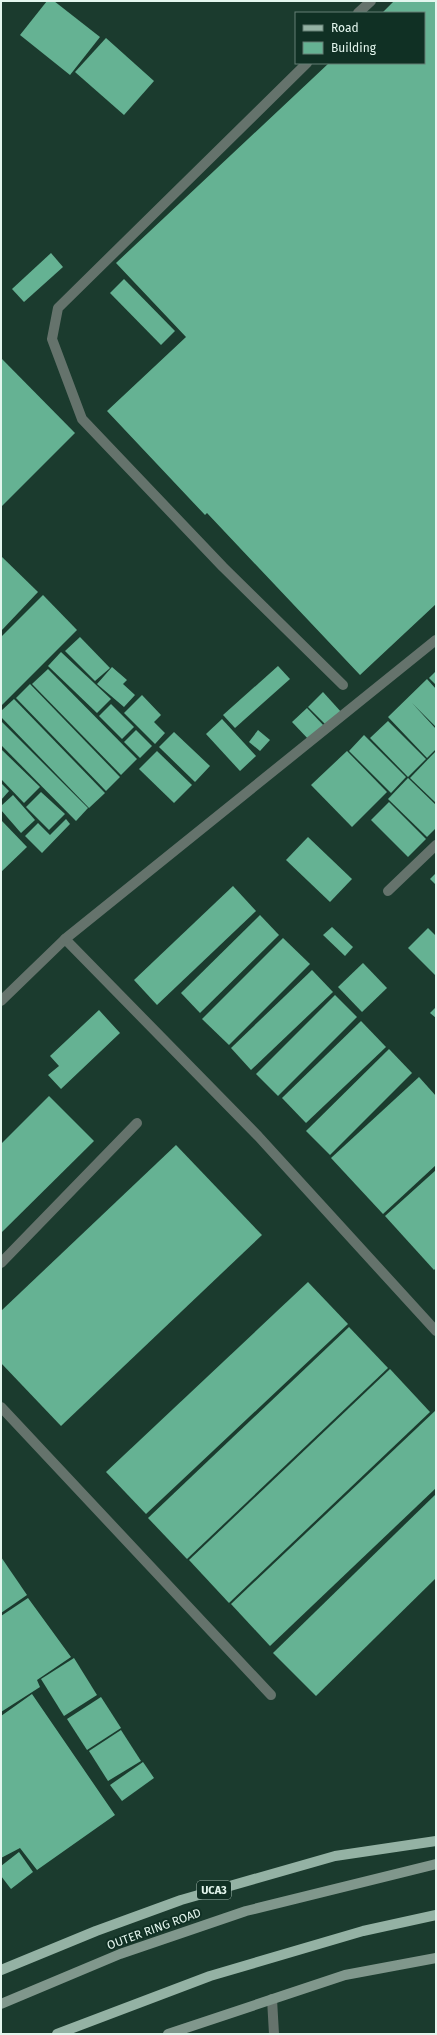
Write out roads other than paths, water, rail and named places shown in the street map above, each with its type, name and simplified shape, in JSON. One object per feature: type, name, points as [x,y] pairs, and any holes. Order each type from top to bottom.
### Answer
[{"type":"main road","name":"OUTER RING ROAD","points":[[1,1970],[96,1931],[181,1900],[335,1856],[436,1841]]},
{"type":"main road","name":"OUTER RING ROAD","points":[[1,2004],[120,1954],[246,1911],[436,1864]]},
{"type":"main road","points":[[57,2034],[210,1976],[363,1931],[436,1915]]},
{"type":"main road","points":[[168,2034],[345,1975],[436,1958]]},
{"type":"street","points":[[359,12],[371,1]]},
{"type":"street","points":[[306,64],[58,308],[52,339],[82,419],[223,567],[343,685]]},
{"type":"street","points":[[1,1002],[65,939],[436,640]]},
{"type":"street","points":[[388,891],[436,845]]},
{"type":"street","points":[[65,939],[258,1136],[436,1331]]},
{"type":"street","points":[[1,1263],[137,1123]]},
{"type":"street","points":[[1,1407],[271,1695]]},
{"type":"street","points":[[272,1999],[274,2034]]}]
